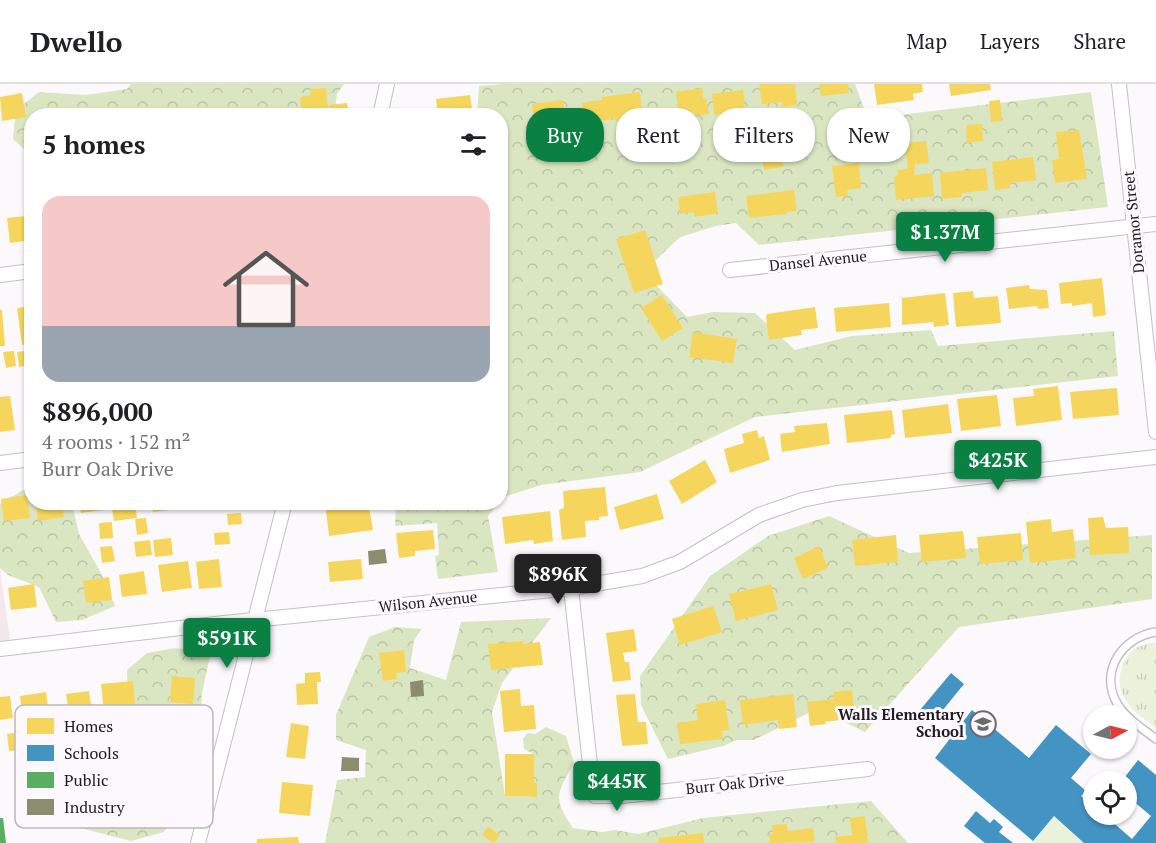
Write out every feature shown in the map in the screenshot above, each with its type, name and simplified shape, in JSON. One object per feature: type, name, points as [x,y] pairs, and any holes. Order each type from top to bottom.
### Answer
[{"type":"street","points":[[382,108],[387,84]]},
{"type":"street","name":"Doramor Street","points":[[1119,84],[1156,432]]},
{"type":"street","name":"Dansel Avenue","points":[[730,270],[1156,224]]},
{"type":"street","points":[[0,275],[24,272]]},
{"type":"street","name":"Wilson Avenue","points":[[0,649],[571,588],[642,576],[680,562],[759,515],[802,500],[837,493],[1156,457]]},
{"type":"street","points":[[0,463],[24,460]]},
{"type":"street","points":[[213,785],[283,510]]},
{"type":"street","name":"Burr Oak Drive","points":[[571,588],[595,796],[622,796],[868,769]]},
{"type":"street","points":[[198,843],[202,828]]},
{"type":"lane","points":[[1156,632],[1139,636],[1124,647],[1113,664],[1111,675],[1113,695],[1118,704],[1134,722],[1156,739]]},
{"type":"shaded area","points":[[0,567],[11,648],[0,649]]},
{"type":"green space","points":[[131,84],[344,84],[337,94],[335,108],[24,108],[24,149],[13,139],[16,110],[39,92],[86,95],[127,89]]},
{"type":"green space","points":[[503,84],[855,84],[864,108],[827,108],[827,162],[910,162],[910,114],[1091,92],[1108,207],[759,245],[736,223],[716,226],[680,237],[655,261],[653,282],[687,317],[713,312],[755,313],[795,350],[852,336],[931,330],[938,346],[1114,331],[1118,376],[755,417],[640,472],[541,485],[508,496],[508,108],[478,108],[479,86]]},
{"type":"green space","points":[[24,489],[24,510],[74,510],[79,534],[101,573],[115,606],[82,620],[56,622],[39,587],[8,575],[0,568],[0,504]]},
{"type":"green space","points":[[396,510],[493,510],[488,516],[498,572],[438,579],[435,556],[439,555],[437,523],[395,526]]},
{"type":"green space","points":[[829,516],[909,553],[1152,535],[1152,599],[959,627],[865,732],[817,709],[754,740],[737,740],[723,746],[668,759],[641,705],[640,676],[710,576],[768,536]]},
{"type":"green space","points":[[551,618],[502,683],[492,712],[505,796],[537,797],[537,783],[534,782],[534,754],[524,749],[523,739],[527,733],[535,734],[546,727],[566,736],[574,763],[559,796],[562,809],[573,828],[602,832],[615,830],[638,834],[703,818],[871,801],[908,843],[325,843],[337,780],[365,777],[366,750],[336,740],[336,715],[369,637],[395,627],[422,629],[414,640],[410,668],[446,680],[461,622]]},
{"type":"green space","points":[[1156,643],[1156,728],[1137,713],[1137,705],[1130,705],[1120,686],[1123,665],[1126,658],[1136,648]]},
{"type":"green space","points":[[175,648],[211,652],[201,705],[129,705],[127,670],[147,653]]},
{"type":"green space","points":[[1054,816],[1076,834],[1075,836],[1084,843],[1031,843]]},
{"type":"green space","points":[[167,828],[164,832],[131,841],[84,829]]},
{"type":"building: Homes","points":[[759,84],[795,84],[797,105],[782,107],[782,102],[762,104]]},
{"type":"building: Homes","points":[[819,84],[848,84],[849,93],[821,96]]},
{"type":"building: Homes","points":[[874,84],[922,84],[923,92],[913,94],[914,100],[877,105]]},
{"type":"building: Homes","points":[[949,84],[990,84],[991,90],[951,96]]},
{"type":"building: Homes","points":[[326,88],[328,108],[301,108],[300,97],[311,95],[310,89]]},
{"type":"building: Homes","points":[[702,88],[703,99],[706,98],[709,114],[701,115],[701,108],[678,108],[676,92]]},
{"type":"building: Homes","points":[[743,90],[745,108],[713,108],[712,94]]},
{"type":"building: Homes","points":[[640,92],[642,108],[616,108],[616,121],[615,119],[604,120],[604,108],[583,108],[582,103],[602,100],[602,97]]},
{"type":"building: Homes","points":[[22,93],[24,117],[2,121],[0,97]]},
{"type":"building: Homes","points":[[470,95],[472,108],[437,108],[436,99]]},
{"type":"building: Homes","points":[[563,100],[564,108],[532,108],[532,104]]},
{"type":"building: Homes","points":[[1000,100],[1002,121],[991,122],[989,101]]},
{"type":"building: Homes","points":[[347,103],[348,108],[329,108],[329,105]]},
{"type":"building: Homes","points":[[982,124],[983,141],[967,143],[966,125]]},
{"type":"building: Homes","points":[[1079,130],[1087,179],[1055,183],[1052,160],[1059,159],[1056,132]]},
{"type":"building: Homes","points":[[926,141],[929,163],[915,164],[914,175],[932,173],[934,196],[896,200],[894,177],[898,175],[897,170],[908,169],[910,143]]},
{"type":"building: Homes","points":[[1033,157],[1036,180],[1010,183],[1010,188],[995,190],[992,162]]},
{"type":"building: Homes","points":[[763,162],[782,162],[783,167],[764,170]]},
{"type":"building: Homes","points":[[859,163],[861,188],[847,190],[848,196],[836,197],[832,166]]},
{"type":"building: Homes","points":[[986,168],[988,190],[962,193],[962,197],[942,199],[940,173]]},
{"type":"building: Homes","points":[[794,190],[797,211],[749,218],[746,196]]},
{"type":"building: Homes","points":[[715,192],[718,213],[695,217],[694,212],[680,214],[678,197]]},
{"type":"building: Homes","points":[[24,216],[24,241],[10,243],[7,218]]},
{"type":"building: Homes","points":[[645,230],[663,284],[634,293],[616,239]]},
{"type":"building: Homes","points":[[1102,278],[1106,315],[1093,317],[1092,303],[1072,306],[1072,303],[1061,304],[1059,283]]},
{"type":"building: Homes","points":[[1029,285],[1030,289],[1047,290],[1049,308],[1038,309],[1037,306],[1009,309],[1006,288]]},
{"type":"building: Homes","points":[[973,291],[974,298],[998,296],[1001,323],[956,327],[953,293]]},
{"type":"building: Homes","points":[[945,293],[949,325],[934,327],[933,322],[902,325],[902,298]]},
{"type":"building: Homes","points":[[662,295],[683,328],[662,341],[641,308]]},
{"type":"building: Homes","points":[[889,303],[891,327],[836,332],[834,308]]},
{"type":"building: Homes","points":[[24,307],[24,345],[22,345],[17,308]]},
{"type":"building: Homes","points":[[815,307],[818,328],[801,330],[802,335],[769,340],[767,314]]},
{"type":"building: Homes","points":[[0,310],[2,310],[5,346],[0,346]]},
{"type":"building: Homes","points":[[693,332],[737,339],[733,363],[689,357]]},
{"type":"building: Homes","points":[[14,351],[16,366],[6,368],[3,352]]},
{"type":"building: Homes","points":[[24,351],[24,366],[19,367],[17,352]]},
{"type":"building: Homes","points":[[1058,386],[1062,420],[1016,426],[1013,398],[1034,396],[1033,389]]},
{"type":"building: Homes","points":[[1117,388],[1119,415],[1073,419],[1070,392]]},
{"type":"building: Homes","points":[[997,395],[1001,426],[961,431],[957,399]]},
{"type":"building: Homes","points":[[10,396],[15,430],[0,432],[0,397]]},
{"type":"building: Homes","points":[[948,404],[952,433],[905,438],[902,410]]},
{"type":"building: Homes","points":[[892,410],[895,434],[891,435],[891,438],[847,443],[844,415]]},
{"type":"building: Homes","points":[[827,423],[830,444],[782,452],[780,434],[795,432],[794,426]]},
{"type":"building: Homes","points":[[757,430],[759,438],[764,436],[770,460],[730,473],[724,449],[744,443],[742,434]]},
{"type":"building: Homes","points":[[705,460],[717,482],[682,504],[669,481]]},
{"type":"building: Homes","points":[[605,487],[608,516],[599,517],[599,520],[585,521],[586,537],[562,540],[559,510],[564,508],[563,491]]},
{"type":"building: Homes","points":[[657,494],[664,519],[620,530],[614,507]]},
{"type":"building: Homes","points":[[24,495],[24,510],[29,510],[30,518],[4,521],[1,499]]},
{"type":"building: Homes","points":[[37,510],[63,510],[64,517],[38,521]]},
{"type":"building: Homes","points":[[81,510],[103,510],[81,513]]},
{"type":"building: Homes","points":[[112,510],[136,510],[137,518],[114,521]]},
{"type":"building: Homes","points":[[326,510],[370,510],[373,530],[329,536]]},
{"type":"building: Homes","points":[[550,511],[553,541],[534,544],[533,540],[505,544],[502,517]]},
{"type":"building: Homes","points":[[241,513],[242,524],[228,525],[227,514]]},
{"type":"building: Homes","points":[[1103,517],[1106,528],[1128,527],[1129,553],[1090,555],[1088,518]]},
{"type":"building: Homes","points":[[146,518],[148,533],[137,535],[135,519]]},
{"type":"building: Homes","points":[[1051,519],[1052,532],[1073,529],[1076,558],[1030,563],[1026,522]]},
{"type":"building: Homes","points":[[112,522],[113,538],[100,539],[99,523]]},
{"type":"building: Homes","points":[[433,530],[435,549],[415,551],[415,556],[399,558],[396,533]]},
{"type":"building: Homes","points":[[963,531],[966,558],[922,562],[919,535]]},
{"type":"building: Homes","points":[[229,532],[230,544],[215,545],[214,533]]},
{"type":"building: Homes","points":[[1021,533],[1023,560],[980,564],[977,537]]},
{"type":"building: Homes","points":[[896,535],[898,562],[855,566],[852,540]]},
{"type":"building: Homes","points":[[171,538],[173,555],[155,557],[153,540]]},
{"type":"building: Homes","points":[[150,540],[152,555],[136,557],[134,542]]},
{"type":"building: Homes","points":[[112,546],[115,561],[102,563],[100,547]]},
{"type":"building: Homes","points":[[819,546],[828,568],[803,579],[794,558]]},
{"type":"building: Homes","points":[[219,559],[222,587],[199,589],[196,562]]},
{"type":"building: Homes","points":[[361,559],[363,579],[330,582],[328,562]]},
{"type":"building: Homes","points":[[188,561],[192,588],[162,592],[158,565]]},
{"type":"building: Homes","points":[[144,571],[147,594],[122,597],[119,575]]},
{"type":"building: Homes","points":[[109,577],[112,600],[86,603],[83,581]]},
{"type":"building: Homes","points":[[34,584],[37,607],[11,610],[8,588]]},
{"type":"building: Homes","points":[[771,584],[778,610],[736,621],[729,594]]},
{"type":"building: Homes","points":[[713,606],[722,632],[680,645],[672,619]]},
{"type":"building: Homes","points":[[634,629],[637,651],[623,653],[625,662],[629,662],[631,680],[613,682],[606,633]]},
{"type":"building: Homes","points":[[523,641],[523,644],[540,642],[543,665],[491,670],[488,644]]},
{"type":"building: Homes","points":[[404,650],[406,672],[396,673],[397,679],[383,681],[379,653]]},
{"type":"building: Homes","points":[[320,672],[321,682],[317,682],[318,704],[297,705],[296,684],[305,683],[305,673]]},
{"type":"building: Homes","points":[[172,676],[195,678],[193,704],[170,702]]},
{"type":"building: Homes","points":[[133,681],[135,704],[103,705],[101,684]]},
{"type":"building: Homes","points":[[520,689],[521,706],[534,705],[536,729],[504,732],[500,691]]},
{"type":"building: Homes","points":[[852,690],[855,718],[810,726],[807,702],[834,699],[833,692]]},
{"type":"building: Homes","points":[[89,691],[91,705],[68,705],[66,694]]},
{"type":"building: Homes","points":[[46,692],[48,705],[21,705],[20,696]]},
{"type":"building: Homes","points":[[635,694],[638,722],[646,722],[648,744],[622,746],[616,695]]},
{"type":"building: Homes","points":[[793,694],[797,727],[779,729],[778,720],[743,725],[740,700]]},
{"type":"building: Homes","points":[[10,696],[13,718],[0,720],[0,697]]},
{"type":"building: Homes","points":[[725,700],[729,730],[722,731],[723,739],[680,744],[677,723],[698,720],[696,704]]},
{"type":"building: Homes","points":[[291,723],[309,726],[305,759],[286,757]]},
{"type":"building: Homes","points":[[15,733],[15,751],[9,751],[7,734]]},
{"type":"building: Homes","points":[[505,754],[534,754],[534,782],[537,783],[537,797],[505,796]]},
{"type":"building: Homes","points":[[282,782],[313,785],[310,816],[279,813]]},
{"type":"building: Homes","points":[[865,816],[868,843],[836,843],[835,837],[852,835],[850,818]]},
{"type":"building: Homes","points":[[787,824],[788,831],[813,828],[815,842],[770,843],[769,834],[773,834],[772,825]]},
{"type":"building: Homes","points":[[488,827],[500,835],[494,843],[482,835]]},
{"type":"building: Homes","points":[[703,833],[704,843],[659,843],[659,838]]},
{"type":"building: Homes","points":[[298,837],[299,843],[257,843],[257,839]]},
{"type":"building: Schools","points":[[951,673],[964,684],[934,721],[920,710]]},
{"type":"building: Schools","name":"Walls Elementary School","points":[[972,710],[1029,758],[1056,725],[1083,747],[1083,759],[1087,759],[1071,778],[1083,788],[1081,796],[1083,798],[1083,825],[1116,825],[1132,839],[1151,816],[1137,804],[1137,771],[1130,771],[1138,760],[1156,775],[1156,843],[1084,843],[1054,816],[1033,841],[935,758]]},
{"type":"building: Schools","points":[[976,811],[990,823],[994,819],[1003,827],[999,832],[1013,843],[985,843],[964,826]]},
{"type":"building: Public","points":[[0,818],[3,818],[6,843],[0,843]]},
{"type":"building: Industry","points":[[385,549],[387,563],[369,565],[368,551]]},
{"type":"building: Industry","points":[[423,680],[424,696],[411,697],[410,682]]},
{"type":"building: Industry","points":[[342,757],[359,758],[359,771],[341,771]]},
{"type":"place","name":"Walls Elementary School","points":[[983,724]]}]
